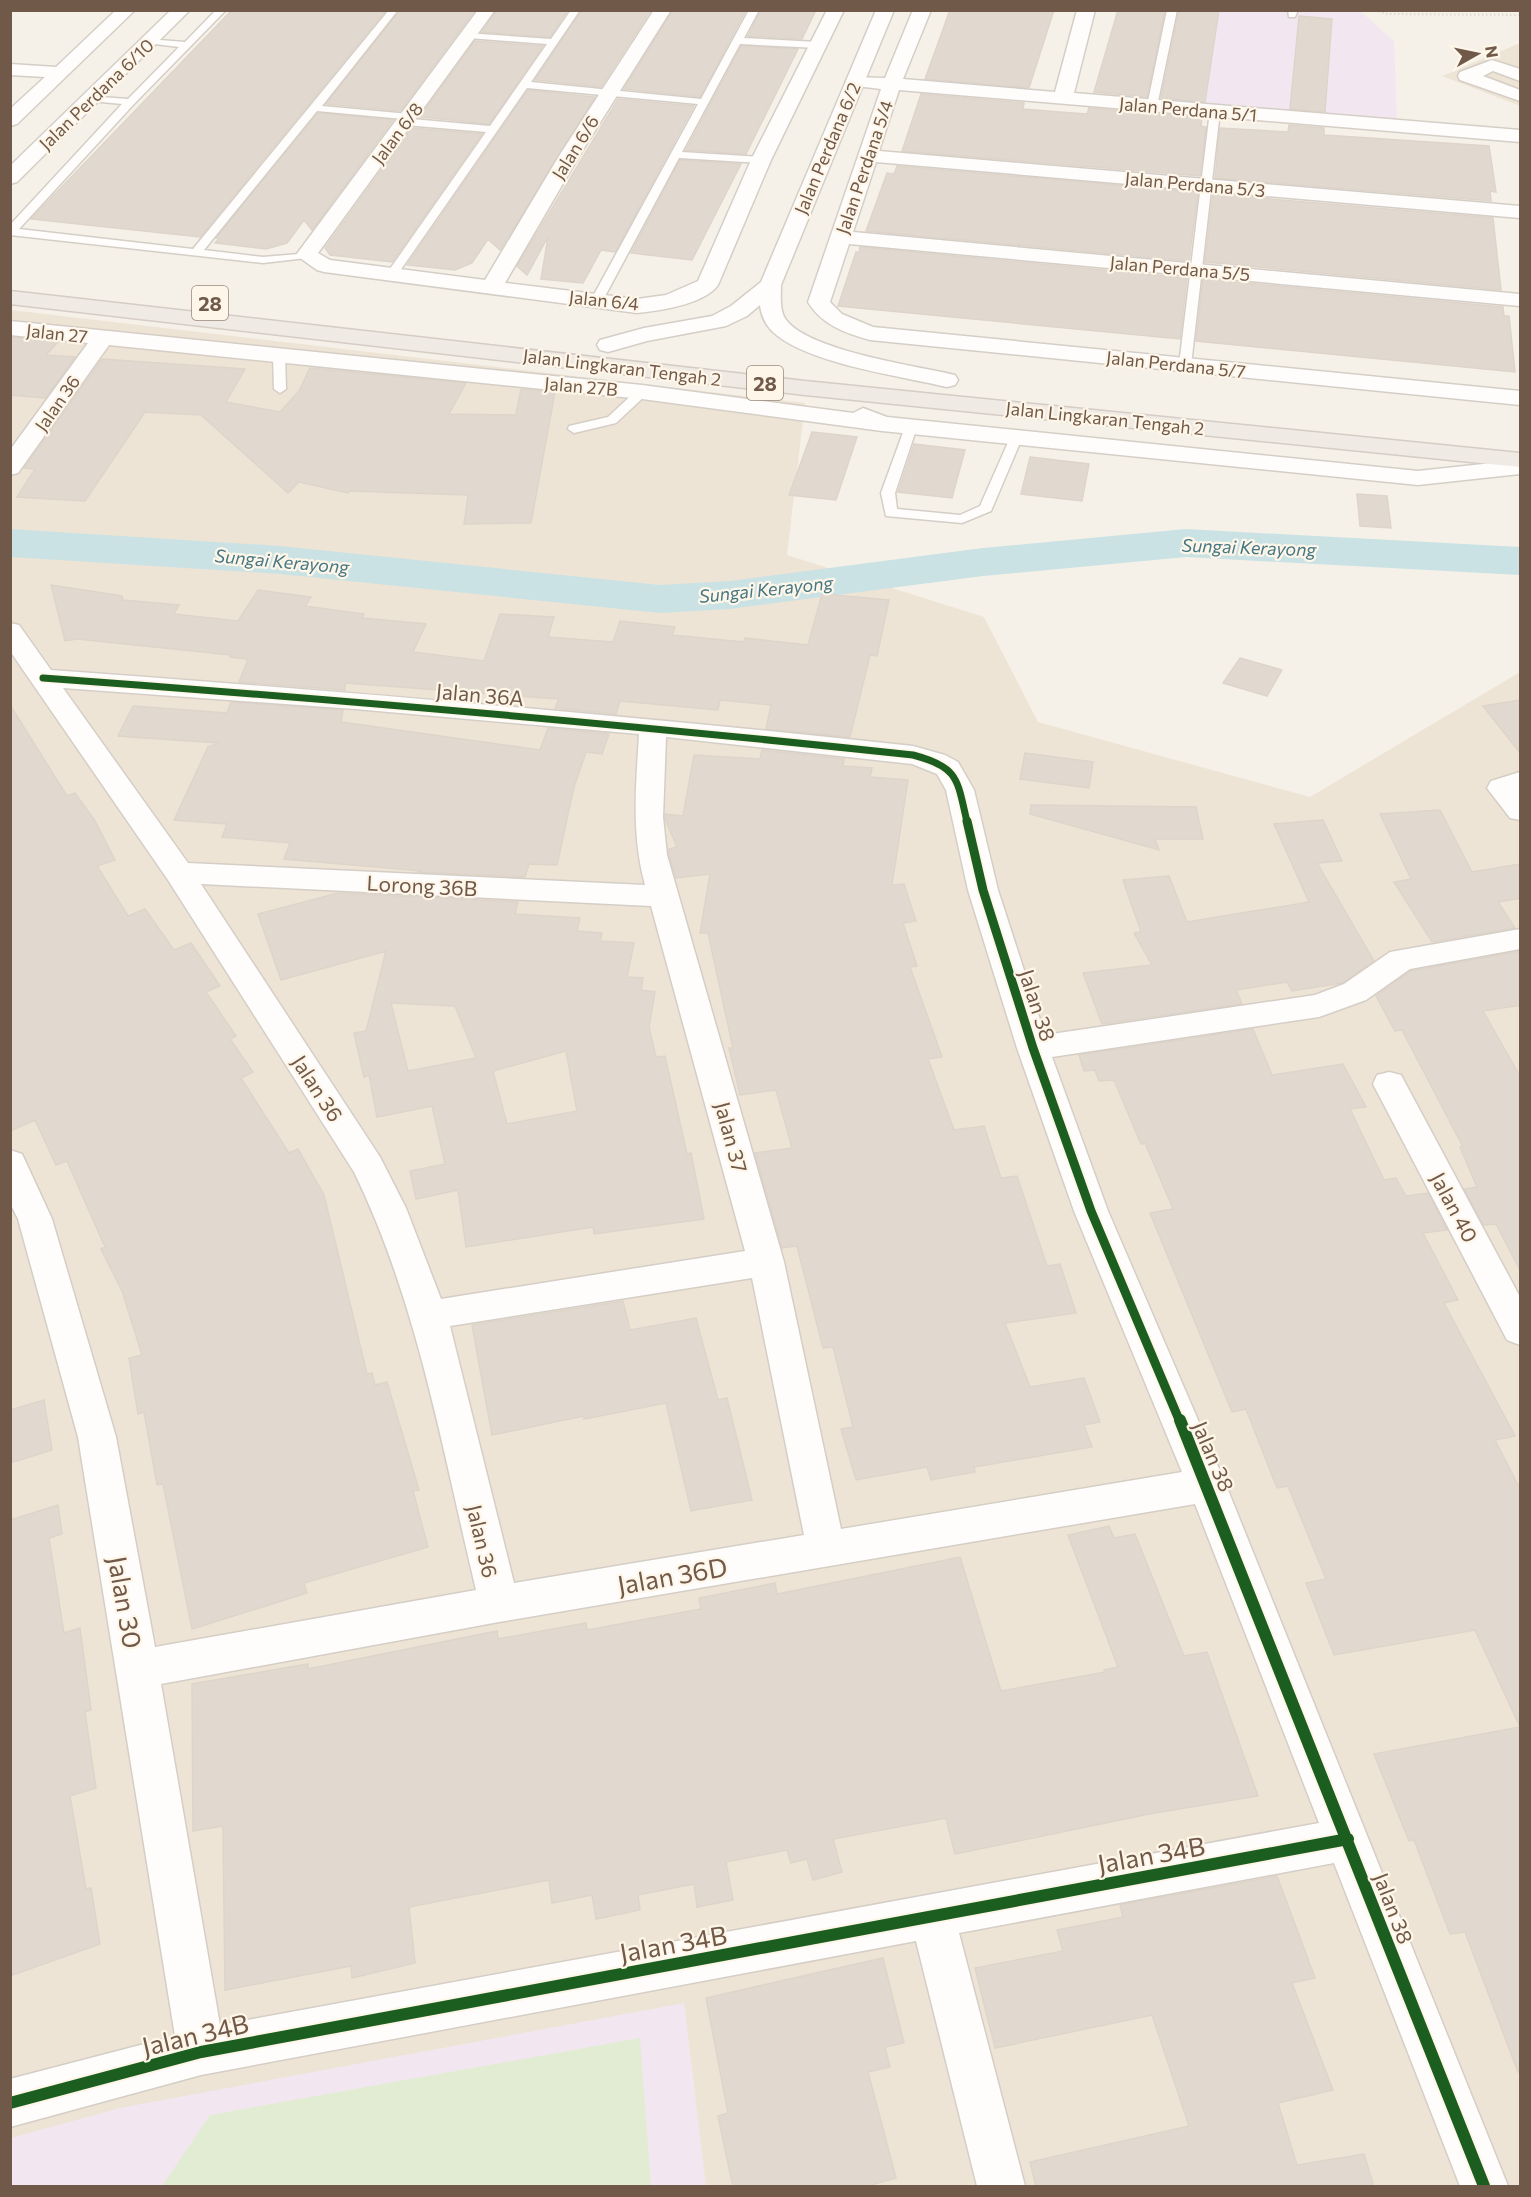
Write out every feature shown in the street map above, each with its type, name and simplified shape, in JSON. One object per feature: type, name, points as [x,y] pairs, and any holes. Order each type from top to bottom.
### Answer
[{"type":"highway","name":"Jalan Lingkaran Tengah 2","points":[[10,279],[174,299],[702,355]]},
{"type":"highway","name":"Jalan Lingkaran Tengah 2","points":[[10,297],[806,377],[1521,460]]},
{"type":"highway","name":"Jalan Lingkaran Tengah 2","points":[[806,377],[970,382]]},
{"type":"highway","name":"Jalan Lingkaran Tengah 2","points":[[1169,403],[1521,439]]},
{"type":"street","points":[[10,120],[127,10]]},
{"type":"street","name":"Jalan Perdana 6/10","points":[[10,178],[182,10]]},
{"type":"street","name":"Jalan 6/8","points":[[306,255],[487,10]]},
{"type":"street","name":"Jalan 6/6","points":[[492,287],[568,156],[663,10]]},
{"type":"street","name":"Jalan 6/4","points":[[306,255],[324,266],[638,306],[655,305],[697,292],[707,285],[762,160],[836,10]]},
{"type":"street","name":"Jalan Perdana 6/2","points":[[885,10],[770,285],[770,310],[780,328],[798,341],[820,350],[947,380]]},
{"type":"street","name":"Jalan Perdana 5/4","points":[[834,320],[823,310],[819,302],[892,84],[922,10]]},
{"type":"street","points":[[1063,98],[1086,10]]},
{"type":"street","points":[[1521,75],[1492,65],[1467,76],[1521,96]]},
{"type":"street","points":[[10,69],[59,73]]},
{"type":"street","name":"Jalan Perdana 5/1","points":[[855,81],[1519,136]]},
{"type":"street","points":[[1519,136],[1521,159]]},
{"type":"street","name":"Jalan Perdana 5/3","points":[[869,156],[1521,212]]},
{"type":"street","name":"Jalan Perdana 5/5","points":[[840,237],[1521,300]]},
{"type":"street","name":"Jalan Perdana 6/2","points":[[608,345],[644,335],[718,321],[739,311],[770,285]]},
{"type":"street","name":"Jalan Perdana 5/7","points":[[834,320],[870,333],[1521,398]]},
{"type":"street","name":"Jalan 27","points":[[10,328],[279,356]]},
{"type":"street","name":"Jalan 36","points":[[10,468],[103,338]]},
{"type":"street","name":"Jalan 27B","points":[[279,356],[642,392],[882,424],[1418,478],[1521,467]]},
{"type":"street","points":[[806,377],[882,424]]},
{"type":"street","name":"Jalan 36","points":[[10,631],[179,873],[368,1166],[389,1208],[429,1315],[499,1604]]},
{"type":"street","name":"Jalan 36A","points":[[43,678],[653,726],[913,755]]},
{"type":"street","name":"Jalan 37","points":[[653,726],[649,817],[652,855],[766,1262],[826,1549]]},
{"type":"street","name":"Jalan 38","points":[[913,755],[935,761],[948,768],[960,790],[983,890],[1033,1048],[1091,1211],[1207,1485],[1484,2187]]},
{"type":"street","points":[[1521,781],[1502,788],[1521,811]]},
{"type":"street","name":"Lorong 36B","points":[[179,873],[665,896]]},
{"type":"street","points":[[1033,1048],[1319,1006],[1355,992],[1401,960],[1521,939]]},
{"type":"street","name":"Jalan 40","points":[[1389,1084],[1521,1330]]},
{"type":"street","name":"Jalan 30","points":[[10,1163],[23,1223],[97,1437],[201,2052]]},
{"type":"street","points":[[429,1315],[766,1262]]},
{"type":"street","name":"Jalan 36D","points":[[138,1669],[499,1604],[1207,1485]]},
{"type":"street","name":"Jalan 34B","points":[[10,2103],[201,2052],[1348,1839]]},
{"type":"street","points":[[932,1916],[1001,2187]]},
{"type":"lane","points":[[11,232],[130,102],[222,10]]},
{"type":"lane","points":[[196,253],[394,10]]},
{"type":"lane","points":[[391,276],[576,10]]},
{"type":"lane","points":[[597,300],[754,10]]},
{"type":"lane","points":[[1152,106],[1172,10]]},
{"type":"lane","points":[[469,35],[555,42]]},
{"type":"lane","points":[[150,41],[187,45]]},
{"type":"lane","points":[[737,41],[818,45]]},
{"type":"lane","points":[[525,86],[704,102]]},
{"type":"lane","points":[[91,98],[130,102]]},
{"type":"lane","points":[[315,108],[494,130]]},
{"type":"lane","points":[[1185,365],[1215,111]]},
{"type":"lane","points":[[675,155],[762,160]]},
{"type":"lane","points":[[11,232],[263,260],[306,255]]},
{"type":"lane","points":[[279,356],[280,389]]},
{"type":"lane","points":[[574,429],[612,420],[642,392]]},
{"type":"lane","points":[[911,427],[888,493],[891,513],[962,519],[986,508],[1016,438]]},
{"type":"path","points":[[1375,10],[1387,14],[1521,15]]},
{"type":"shaded area","points":[[1179,11],[1360,11],[1394,41],[1397,120],[1160,102]]},
{"type":"shaded area","points":[[1520,43],[1520,106],[1442,76]]},
{"type":"shaded area","points":[[11,310],[805,403],[787,555],[984,617],[1038,722],[1310,797],[1520,672],[1520,2186],[11,2186]]},
{"type":"shaded area","points":[[684,2003],[706,2186],[11,2186],[11,2138],[120,2108]]},
{"type":"green space","points":[[640,2038],[651,2186],[162,2186],[210,2115]]},
{"type":"building","points":[[232,10],[386,10],[200,237],[31,219]]},
{"type":"building","points":[[400,10],[475,10],[400,111],[326,104]]},
{"type":"building","points":[[497,10],[568,10],[550,37],[482,32]]},
{"type":"building","points":[[582,10],[651,10],[601,87],[535,80]]},
{"type":"building","points":[[673,10],[746,10],[700,97],[624,89]]},
{"type":"building","points":[[761,10],[816,10],[802,39],[748,36]]},
{"type":"building","points":[[950,10],[1054,10],[1029,88],[925,79]]},
{"type":"building","points":[[1118,10],[1165,10],[1147,97],[1094,92]]},
{"type":"building","points":[[1179,10],[1219,10],[1205,102],[1161,98]]},
{"type":"building","points":[[1299,16],[1332,19],[1325,112],[1290,109]]},
{"type":"building","points":[[475,41],[543,46],[489,124],[420,117]]},
{"type":"building","points":[[741,46],[798,49],[746,154],[686,150]]},
{"type":"building","points":[[528,90],[595,97],[500,250],[488,239],[472,263],[455,270],[407,265]]},
{"type":"building","points":[[921,94],[1024,103],[1023,109],[1087,114],[1089,108],[1202,118],[1201,126],[1206,127],[1200,176],[902,151]]},
{"type":"building","points":[[618,99],[694,106],[615,252],[601,250],[583,283],[541,279],[548,237],[527,275],[517,266]]},
{"type":"building","points":[[318,113],[393,120],[312,230],[304,220],[287,243],[266,249],[215,243],[219,239],[216,238]]},
{"type":"building","points":[[1289,125],[1324,128],[1324,135],[1489,146],[1496,192],[1490,191],[1491,201],[1215,178],[1220,128],[1288,132]]},
{"type":"building","points":[[412,128],[482,134],[392,262],[330,255],[325,248]]},
{"type":"building","points":[[680,160],[741,164],[692,260],[631,253]]},
{"type":"building","points":[[897,166],[1198,192],[1189,261],[866,231],[887,173],[894,174]]},
{"type":"building","points":[[1213,194],[1493,218],[1501,290],[1205,262]]},
{"type":"building","points":[[860,247],[1187,278],[1180,339],[838,306],[856,252],[859,253]]},
{"type":"building","points":[[1203,279],[1503,307],[1504,316],[1509,316],[1515,372],[1196,341]]},
{"type":"building","points":[[10,337],[58,342],[46,355],[75,357],[45,398],[10,395]]},
{"type":"building","points":[[102,359],[245,369],[226,402],[280,412],[299,391],[310,368],[466,383],[449,414],[516,415],[521,389],[555,392],[531,523],[464,524],[468,495],[350,491],[348,493],[299,482],[288,493],[201,415],[145,412],[85,501],[17,497],[35,469],[24,468]]},
{"type":"building","points":[[812,432],[857,437],[836,500],[789,495]]},
{"type":"building","points":[[914,444],[965,450],[952,498],[898,492]]},
{"type":"building","points":[[1030,457],[1089,464],[1082,501],[1021,494]]},
{"type":"building","points":[[1357,494],[1387,496],[1391,528],[1360,526]]},
{"type":"building","points":[[51,585],[122,596],[123,600],[179,605],[174,614],[238,621],[258,590],[311,597],[305,606],[364,614],[362,618],[426,624],[413,652],[484,661],[500,614],[554,617],[548,637],[613,642],[620,621],[675,627],[672,635],[744,642],[745,638],[808,645],[822,594],[889,600],[877,656],[870,655],[850,737],[766,729],[771,705],[720,700],[718,710],[620,701],[616,714],[555,708],[559,699],[345,683],[345,690],[239,682],[248,659],[230,657],[231,655],[77,639],[65,641]]},
{"type":"building","points":[[1240,658],[1282,670],[1267,696],[1223,683]]},
{"type":"building","points":[[1521,700],[1521,754],[1483,706]]},
{"type":"building","points":[[231,702],[343,710],[341,722],[540,750],[548,728],[609,734],[602,754],[586,752],[574,787],[557,865],[529,864],[525,877],[417,872],[422,871],[284,859],[290,843],[222,837],[227,824],[174,820],[208,747],[219,743],[118,736],[133,706],[227,713]]},
{"type":"building","points":[[10,705],[67,796],[75,793],[95,821],[115,860],[97,866],[128,916],[145,909],[174,950],[191,943],[220,986],[206,992],[236,1036],[230,1039],[253,1072],[241,1078],[289,1153],[298,1149],[324,1195],[367,1374],[372,1373],[375,1385],[387,1382],[419,1490],[413,1491],[428,1547],[304,1583],[307,1593],[192,1629],[163,1484],[157,1485],[144,1412],[138,1414],[129,1358],[142,1355],[122,1291],[101,1249],[105,1247],[67,1161],[56,1165],[35,1120],[10,1131]]},
{"type":"building","points":[[762,750],[844,759],[843,766],[872,768],[870,777],[908,780],[892,885],[904,884],[916,921],[903,923],[917,966],[910,967],[942,1057],[928,1059],[954,1130],[984,1126],[1001,1178],[1017,1176],[1047,1266],[1060,1264],[1076,1313],[1005,1323],[1030,1387],[1084,1378],[1100,1422],[1084,1425],[1092,1447],[974,1467],[975,1472],[931,1480],[927,1467],[856,1480],[841,1429],[853,1427],[833,1347],[823,1348],[797,1246],[782,1248],[755,1153],[792,1148],[776,1090],[740,1095],[729,1048],[733,1048],[708,933],[700,933],[710,874],[676,878],[669,855],[669,849],[677,847],[665,814],[683,816],[694,755],[760,759]]},
{"type":"building","points":[[1025,753],[1093,762],[1089,788],[1020,779]]},
{"type":"building","points":[[1031,805],[1196,807],[1203,839],[1155,839],[1159,850],[1030,814]]},
{"type":"building","points":[[1440,810],[1472,872],[1521,864],[1521,898],[1498,902],[1515,928],[1432,942],[1394,882],[1411,879],[1380,814]]},
{"type":"building","points":[[1323,820],[1342,861],[1317,863],[1374,961],[1342,983],[1292,991],[1287,982],[1236,990],[1242,1004],[1102,1024],[1083,973],[1152,965],[1134,933],[1141,932],[1123,880],[1169,876],[1187,922],[1309,902],[1274,824]]},
{"type":"building","points":[[338,893],[518,902],[515,914],[580,918],[577,931],[602,933],[600,941],[634,943],[627,977],[643,978],[641,990],[655,992],[649,1027],[656,1057],[665,1056],[687,1154],[691,1153],[704,1219],[594,1234],[593,1227],[466,1247],[458,1190],[416,1199],[410,1171],[445,1164],[432,1106],[377,1117],[369,1075],[364,1077],[354,1033],[366,1031],[386,951],[281,980],[258,914]],"holes":[[[391,1003],[455,1006],[476,1058],[408,1071]],[[566,1051],[577,1111],[507,1124],[493,1071]]]},
{"type":"building","points":[[1521,951],[1521,1005],[1483,1011],[1521,1078],[1521,1272],[1496,1224],[1484,1225],[1464,1189],[1477,1187],[1460,1147],[1463,1147],[1402,1030],[1395,1031],[1376,996],[1411,971]]},
{"type":"building","points":[[1253,1029],[1272,1075],[1343,1064],[1366,1107],[1350,1109],[1384,1180],[1396,1178],[1406,1196],[1428,1193],[1447,1230],[1423,1233],[1458,1300],[1444,1303],[1515,1436],[1495,1440],[1521,1491],[1521,2072],[1518,2072],[1465,1932],[1450,1934],[1414,1840],[1409,1841],[1374,1754],[1520,1727],[1475,1630],[1334,1655],[1306,1583],[1326,1579],[1288,1486],[1277,1488],[1246,1409],[1232,1412],[1150,1213],[1173,1209],[1145,1143],[1141,1144],[1114,1080],[1099,1081],[1095,1070],[1084,1071],[1079,1055]]},
{"type":"building","points":[[623,1301],[630,1330],[696,1318],[718,1400],[727,1398],[752,1500],[691,1511],[666,1403],[584,1419],[584,1416],[492,1435],[472,1325]]},
{"type":"building","points":[[44,1400],[52,1450],[10,1463],[10,1410]]},
{"type":"building","points":[[58,1505],[62,1534],[49,1538],[64,1633],[80,1628],[91,1710],[85,1712],[96,1788],[70,1796],[86,1889],[91,1888],[100,1944],[10,1976],[10,1520]]},
{"type":"building","points":[[1109,1526],[1114,1538],[1135,1534],[1184,1656],[1207,1652],[1258,1796],[1149,1814],[955,1854],[946,1818],[833,1839],[842,1872],[813,1880],[807,1859],[791,1863],[787,1850],[726,1862],[733,1900],[697,1907],[694,1884],[638,1895],[640,1910],[596,1919],[592,1895],[552,1903],[549,1880],[409,1907],[415,1963],[352,1978],[351,1966],[225,1990],[223,1826],[193,1831],[192,1684],[308,1664],[308,1669],[497,1631],[498,1639],[586,1623],[587,1630],[701,1609],[699,1598],[775,1583],[777,1594],[960,1557],[1001,1691],[1105,1672],[1104,1670],[1118,1667],[1068,1535]]},
{"type":"building","points":[[1277,1876],[1315,1978],[1292,1983],[1333,2090],[1278,2103],[1297,2165],[1364,2154],[1374,2187],[1036,2187],[1030,2162],[1189,2126],[1152,2015],[995,2048],[975,1968],[1063,1951],[1057,1930],[1123,1917],[1120,1905]]},
{"type":"building","points":[[883,1958],[904,2043],[885,2047],[890,2067],[868,2072],[896,2178],[864,2187],[733,2187],[718,2116],[728,2113],[706,1998]]},
{"type":"waterway","name":"Sungai Kerayong","points":[[10,543],[280,560],[660,599],[730,595],[983,562],[1186,543],[1520,561]]},
{"type":"cycle path","points":[[43,678],[355,701],[653,727],[913,755],[935,761],[948,768],[960,790],[983,890],[1033,1048],[1091,1211],[1207,1485],[1484,2186]]},
{"type":"cycle path","points":[[10,2103],[201,2052],[1348,1839]]}]
